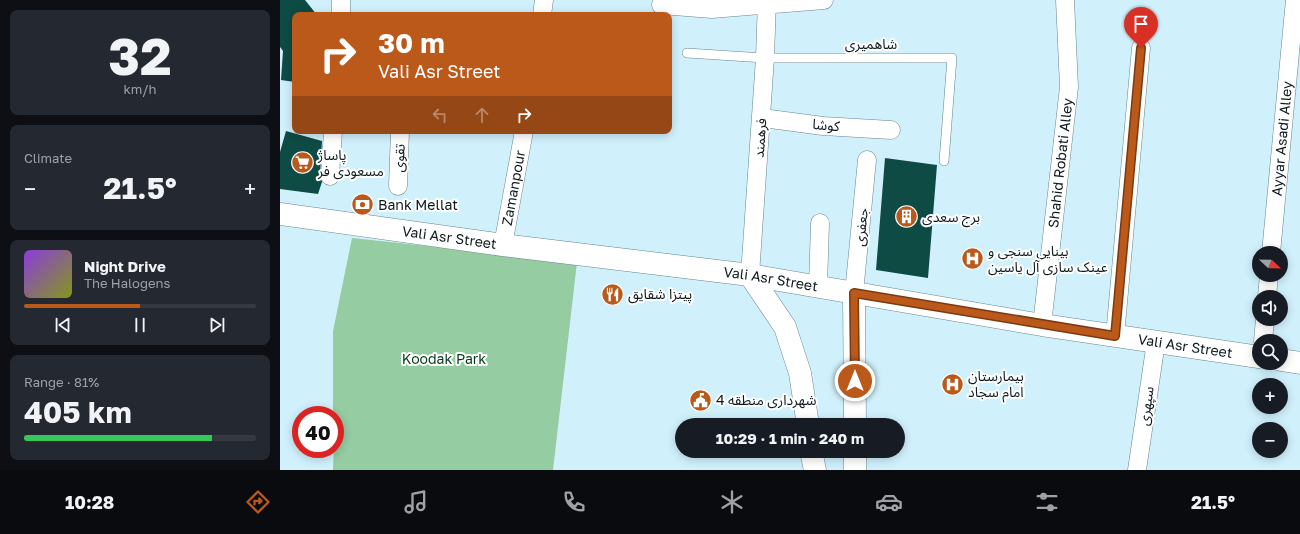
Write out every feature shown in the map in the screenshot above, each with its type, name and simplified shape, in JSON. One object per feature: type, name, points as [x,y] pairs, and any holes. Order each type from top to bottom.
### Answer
[{"type":"main road","name":"Vali Asr Street","points":[[280,214],[750,275],[1042,325],[1252,356]]},
{"type":"main road","points":[[750,275],[784,327],[800,373],[807,418]]},
{"type":"main road","points":[[854,293],[855,418]]},
{"type":"main road","points":[[1288,361],[1300,363]]},
{"type":"main road","points":[[812,458],[815,470]]},
{"type":"main road","points":[[855,458],[855,470]]},
{"type":"street","points":[[341,0],[341,12]]},
{"type":"street","points":[[542,12],[544,0]]},
{"type":"street","points":[[660,7],[712,9],[767,2],[824,0]]},
{"type":"street","name":"Shahid Robati Alley","points":[[1042,325],[1069,87],[1065,0]]},
{"type":"street","name":"Ayyar Asadi Alley","points":[[1272,246],[1295,0]]},
{"type":"street","name":"فرهمند","points":[[750,275],[762,118],[767,2]]},
{"type":"street","points":[[1115,336],[1141,48]]},
{"type":"street","name":"کوشا","points":[[762,118],[823,126],[891,130]]},
{"type":"street","points":[[330,176],[333,134]]},
{"type":"street","name":"تقوی","points":[[398,186],[400,134]]},
{"type":"street","name":"Zamanpour","points":[[503,244],[523,134]]},
{"type":"street","name":"جعفری","points":[[854,293],[867,160]]},
{"type":"street","points":[[818,287],[820,223]]},
{"type":"street","name":"سپهری","points":[[1137,470],[1156,342]]},
{"type":"lane","name":"شاهمیری","points":[[687,54],[765,58],[952,58],[944,161]]},
{"type":"green space","name":"Koodak Park","points":[[352,238],[577,262],[553,470],[333,470],[333,458],[344,458],[344,406],[333,406],[333,331]]},
{"type":"building","points":[[280,0],[305,0],[315,12],[292,12],[292,82],[281,80],[283,51],[280,47]]},
{"type":"building","name":"پاساژ مسعودی فر","points":[[286,131],[292,134],[322,141],[320,175],[322,182],[318,194],[280,189],[280,152]]},
{"type":"building","name":"برج سعدی","points":[[885,158],[937,165],[928,278],[876,270]]},
{"type":"place","name":"پاساژ مسعودی فر","points":[[302,163]]},
{"type":"place","name":"Bank Mellat","points":[[363,205]]},
{"type":"place","name":"برج سعدی","points":[[906,217]]},
{"type":"place","name":"بینایی سنجی و عینک سازی آل یاسین","points":[[973,259]]},
{"type":"place","name":"پیتزا شقایق","points":[[613,294]]},
{"type":"place","name":"بیمارستان امام سجاد","points":[[952,384]]},
{"type":"place","name":"شهرداری منطقه 4","points":[[701,400]]},
{"type":"route","points":[[855,381],[854,293],[1115,336],[1141,48]]}]
